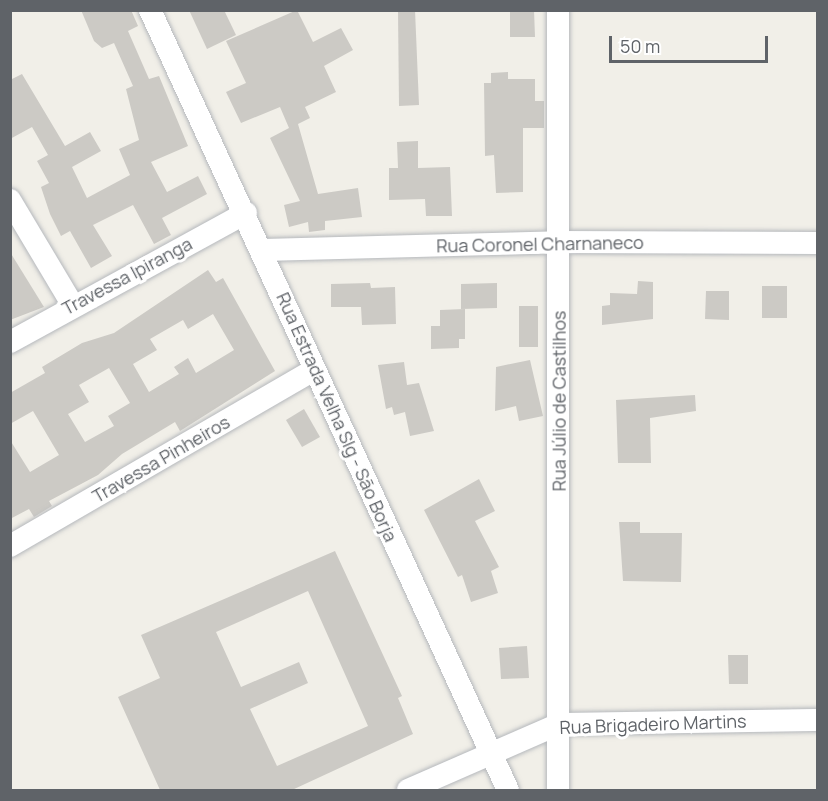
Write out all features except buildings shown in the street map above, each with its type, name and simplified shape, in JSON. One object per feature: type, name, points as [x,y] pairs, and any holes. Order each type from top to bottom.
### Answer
[{"type":"street","name":"Rua Estrada Velha Slg - São Borja","points":[[150,10],[263,250],[312,371],[494,752],[508,790]]},
{"type":"street","name":"Rua Júlio de Castilhos","points":[[558,10],[558,790]]},
{"type":"street","points":[[10,200],[72,304]]},
{"type":"street","name":"Travessa Ipiranga","points":[[10,342],[72,304],[246,213]]},
{"type":"street","name":"Rua Coronel Charnaneco","points":[[263,250],[559,242],[818,243]]},
{"type":"street","name":"Travessa Pinheiros","points":[[10,546],[312,371]]},
{"type":"street","name":"Rua Brigadeiro Martins","points":[[408,790],[559,724],[818,720]]}]
